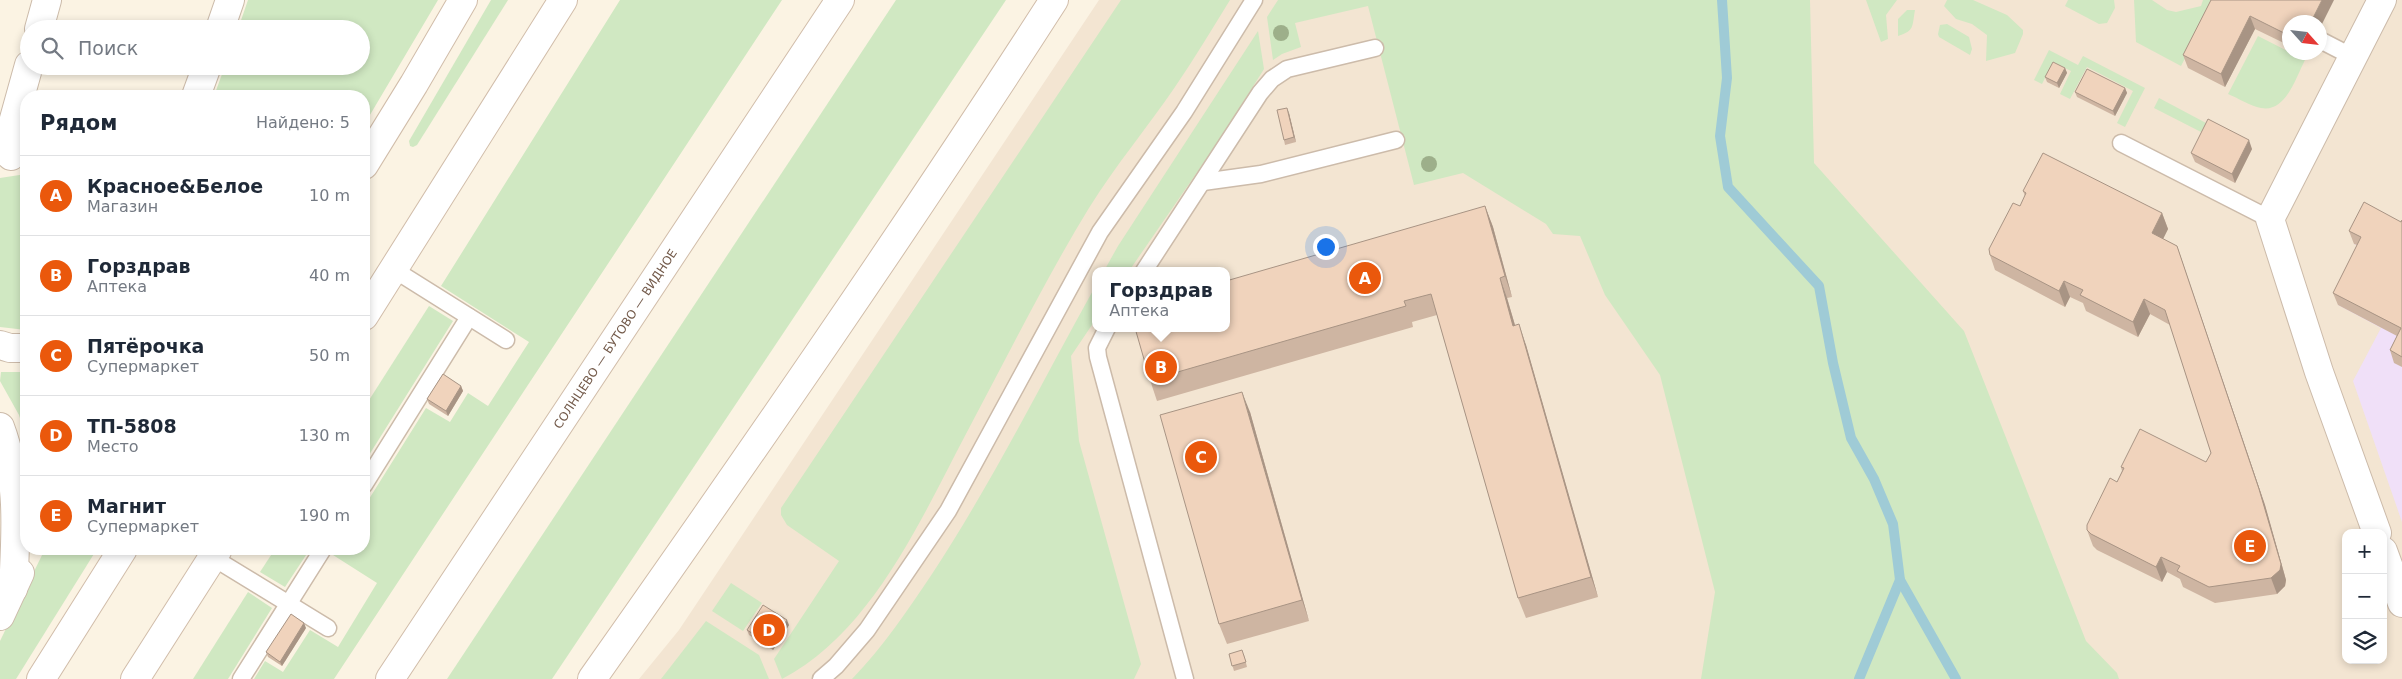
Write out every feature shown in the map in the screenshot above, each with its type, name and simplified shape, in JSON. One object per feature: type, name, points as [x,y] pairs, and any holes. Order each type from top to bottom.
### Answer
[{"type":"main road","points":[[41,20],[47,0]]},
{"type":"main road","points":[[223,20],[230,0]]},
{"type":"main road","points":[[370,155],[463,0]]},
{"type":"main road","points":[[370,307],[562,0]]},
{"type":"main road","name":"СОЛНЦЕВО — БУТОВО — ВИДНОЕ","points":[[390,679],[840,0]]},
{"type":"main road","points":[[592,679],[723,492],[1054,0]]},
{"type":"main road","points":[[2376,529],[2320,372],[2270,219],[2382,0]]},
{"type":"main road","points":[[22,90],[26,75]]},
{"type":"main road","points":[[198,90],[204,75]]},
{"type":"main road","points":[[12,156],[12,126],[20,97]]},
{"type":"main road","points":[[0,345],[20,348]]},
{"type":"main road","points":[[0,426],[6,443],[17,508],[13,589]]},
{"type":"main road","points":[[0,616],[28,555]]},
{"type":"main road","points":[[41,679],[119,555]]},
{"type":"main road","points":[[135,679],[214,555]]},
{"type":"main road","points":[[2387,562],[2402,603]]},
{"type":"lane","points":[[821,679],[836,666],[867,630],[948,511],[1100,232],[1184,112],[1254,0]]},
{"type":"lane","points":[[2327,44],[2353,57]]},
{"type":"lane","points":[[1147,267],[1260,93],[1272,79],[1287,70],[1375,48]]},
{"type":"lane","points":[[1203,182],[1261,174],[1396,140]]},
{"type":"lane","points":[[2121,144],[2270,219]]},
{"type":"lane","points":[[394,269],[506,340]]},
{"type":"lane","points":[[370,476],[470,318]]},
{"type":"lane","points":[[1105,332],[1097,348],[1098,357],[1186,679]]},
{"type":"lane","points":[[218,555],[288,604],[328,628]]},
{"type":"lane","points":[[241,679],[319,555]]},
{"type":"shaded area","points":[[1099,0],[2402,0],[2402,679],[639,679],[679,630]]},
{"type":"shaded area","points":[[2368,215],[2402,232],[2402,522],[2353,381],[2381,328],[2338,305],[2366,250],[2354,244]]},
{"type":"green space","points":[[248,0],[438,0],[370,115],[370,90],[216,90],[222,75],[370,75],[370,20],[241,20]]},
{"type":"green space","points":[[491,0],[508,0],[417,145],[410,146],[409,141]]},
{"type":"green space","points":[[620,0],[782,0],[334,679],[254,679],[265,661],[283,672],[310,630],[338,647],[377,583],[333,555],[370,555],[370,497],[426,408],[450,422],[468,393],[488,406],[529,342],[441,286]]},
{"type":"green space","points":[[896,0],[1006,0],[552,679],[447,679]]},
{"type":"green space","points":[[1121,0],[1230,0],[1182,76],[1109,177],[1089,208],[1026,319],[912,536],[891,570],[868,603],[842,633],[814,658],[782,679],[774,659],[839,561],[787,525],[781,515],[781,508]]},
{"type":"green space","points":[[1278,0],[1810,0],[1814,163],[1964,331],[2086,641],[2117,673],[2119,679],[1701,679],[1715,592],[1660,375],[1605,295],[1580,236],[1553,234],[1546,224],[1463,173],[1414,185],[1368,6],[1295,23],[1301,47],[1282,54],[1273,60],[1267,17]]},
{"type":"green space","points":[[1866,0],[1897,0],[1886,15],[1888,39],[1881,42]]},
{"type":"green space","points":[[1947,0],[1973,0],[2007,15],[2023,30],[2015,53],[1986,61],[1987,35],[1972,24],[1956,19],[1944,6]]},
{"type":"green space","points":[[2068,0],[2114,0],[2115,8],[2107,23],[2099,24],[2065,6]]},
{"type":"green space","points":[[2134,0],[2152,0],[2167,10],[2176,12],[2201,6],[2203,0],[2215,0],[2181,66],[2136,42]]},
{"type":"green space","points":[[1907,10],[1915,10],[1912,27],[1907,32],[1898,36],[1898,19]]},
{"type":"green space","points":[[1947,24],[1969,37],[1972,49],[1970,55],[1939,37],[1940,25]]},
{"type":"green space","points":[[1258,31],[1264,69],[1220,139],[1132,267],[1106,267]]},
{"type":"green space","points":[[2258,36],[2282,48],[2282,60],[2305,60],[2294,84],[2284,99],[2277,105],[2270,108],[2261,108],[2228,94]]},
{"type":"green space","points":[[2049,50],[2078,65],[2083,56],[2145,88],[2125,127],[2117,123],[2133,91],[2087,67],[2070,99],[2060,94],[2071,71],[2053,62],[2042,84],[2034,80]]},
{"type":"green space","points":[[2159,98],[2206,123],[2201,132],[2154,108]]},
{"type":"green space","points":[[20,175],[20,329],[0,327],[0,178]]},
{"type":"green space","points":[[1092,292],[1092,325],[1071,356],[1079,441],[1141,664],[1134,679],[852,679],[895,628],[923,588],[996,467]]},
{"type":"green space","points":[[429,306],[453,321],[370,453],[370,399]]},
{"type":"green space","points":[[1,372],[20,372],[20,418],[19,415],[0,381]]},
{"type":"green space","points":[[42,555],[93,555],[16,679],[0,679],[0,641]]},
{"type":"green space","points":[[271,555],[306,555],[285,587],[260,572]]},
{"type":"green space","points":[[731,583],[762,603],[743,631],[712,611]]},
{"type":"green space","points":[[248,592],[272,608],[228,679],[193,679]]},
{"type":"green space","points":[[706,621],[759,655],[769,679],[661,679]]},
{"type":"building","points":[[2211,0],[2322,0],[2314,15],[2282,15],[2282,32],[2250,16],[2221,74],[2183,55]]},
{"type":"building","points":[[2053,62],[2065,68],[2057,83],[2045,77]]},
{"type":"building","points":[[2087,69],[2125,88],[2113,111],[2075,92]]},
{"type":"building","points":[[1287,108],[1294,137],[1284,140],[1277,110]]},
{"type":"building","points":[[2208,119],[2249,140],[2232,174],[2191,153]]},
{"type":"building","points":[[2043,153],[2162,213],[2152,233],[2177,246],[2259,489],[2281,564],[2280,570],[2271,578],[2209,587],[2177,571],[2180,566],[2161,557],[2156,567],[2091,534],[2087,530],[2087,525],[2110,478],[2117,482],[2124,468],[2121,467],[2140,429],[2206,462],[2211,453],[2165,310],[2144,299],[2133,322],[2080,295],[2083,290],[2064,281],[2059,291],[1990,255],[1989,249],[2013,203],[2020,206],[2026,193],[2023,191]]},
{"type":"building","points":[[2364,202],[2401,222],[2402,220],[2402,357],[2390,350],[2401,328],[2333,293],[2361,237],[2349,231]]},
{"type":"building","points":[[1485,206],[1505,276],[1500,278],[1513,326],[1519,324],[1591,577],[1518,598],[1431,294],[1404,301],[1406,306],[1150,380],[1136,332],[1230,332],[1230,280]]},
{"type":"building","points":[[443,374],[461,386],[446,411],[427,399]]},
{"type":"building","points":[[1242,392],[1302,600],[1219,624],[1160,415]]},
{"type":"building","points":[[763,605],[787,620],[771,645],[747,630]]},
{"type":"building","points":[[291,614],[304,623],[280,662],[266,652]]},
{"type":"building","points":[[1242,650],[1246,662],[1232,666],[1229,654]]},
{"type":"waterway","points":[[1722,0],[1727,78],[1720,136],[1728,187],[1819,286],[1833,363],[1851,438],[1874,479],[1893,524],[1900,580],[1956,679]]},
{"type":"waterway","points":[[1859,679],[1900,580]]},
{"type":"place","name":"Красное&Белое","points":[[1365,278]]},
{"type":"place","name":"Горздрав","points":[[1161,367]]},
{"type":"place","name":"Пятёрочка","points":[[1201,457]]},
{"type":"place","name":"Магнит","points":[[2250,546]]},
{"type":"place","name":"ТП-5808","points":[[769,630]]}]
